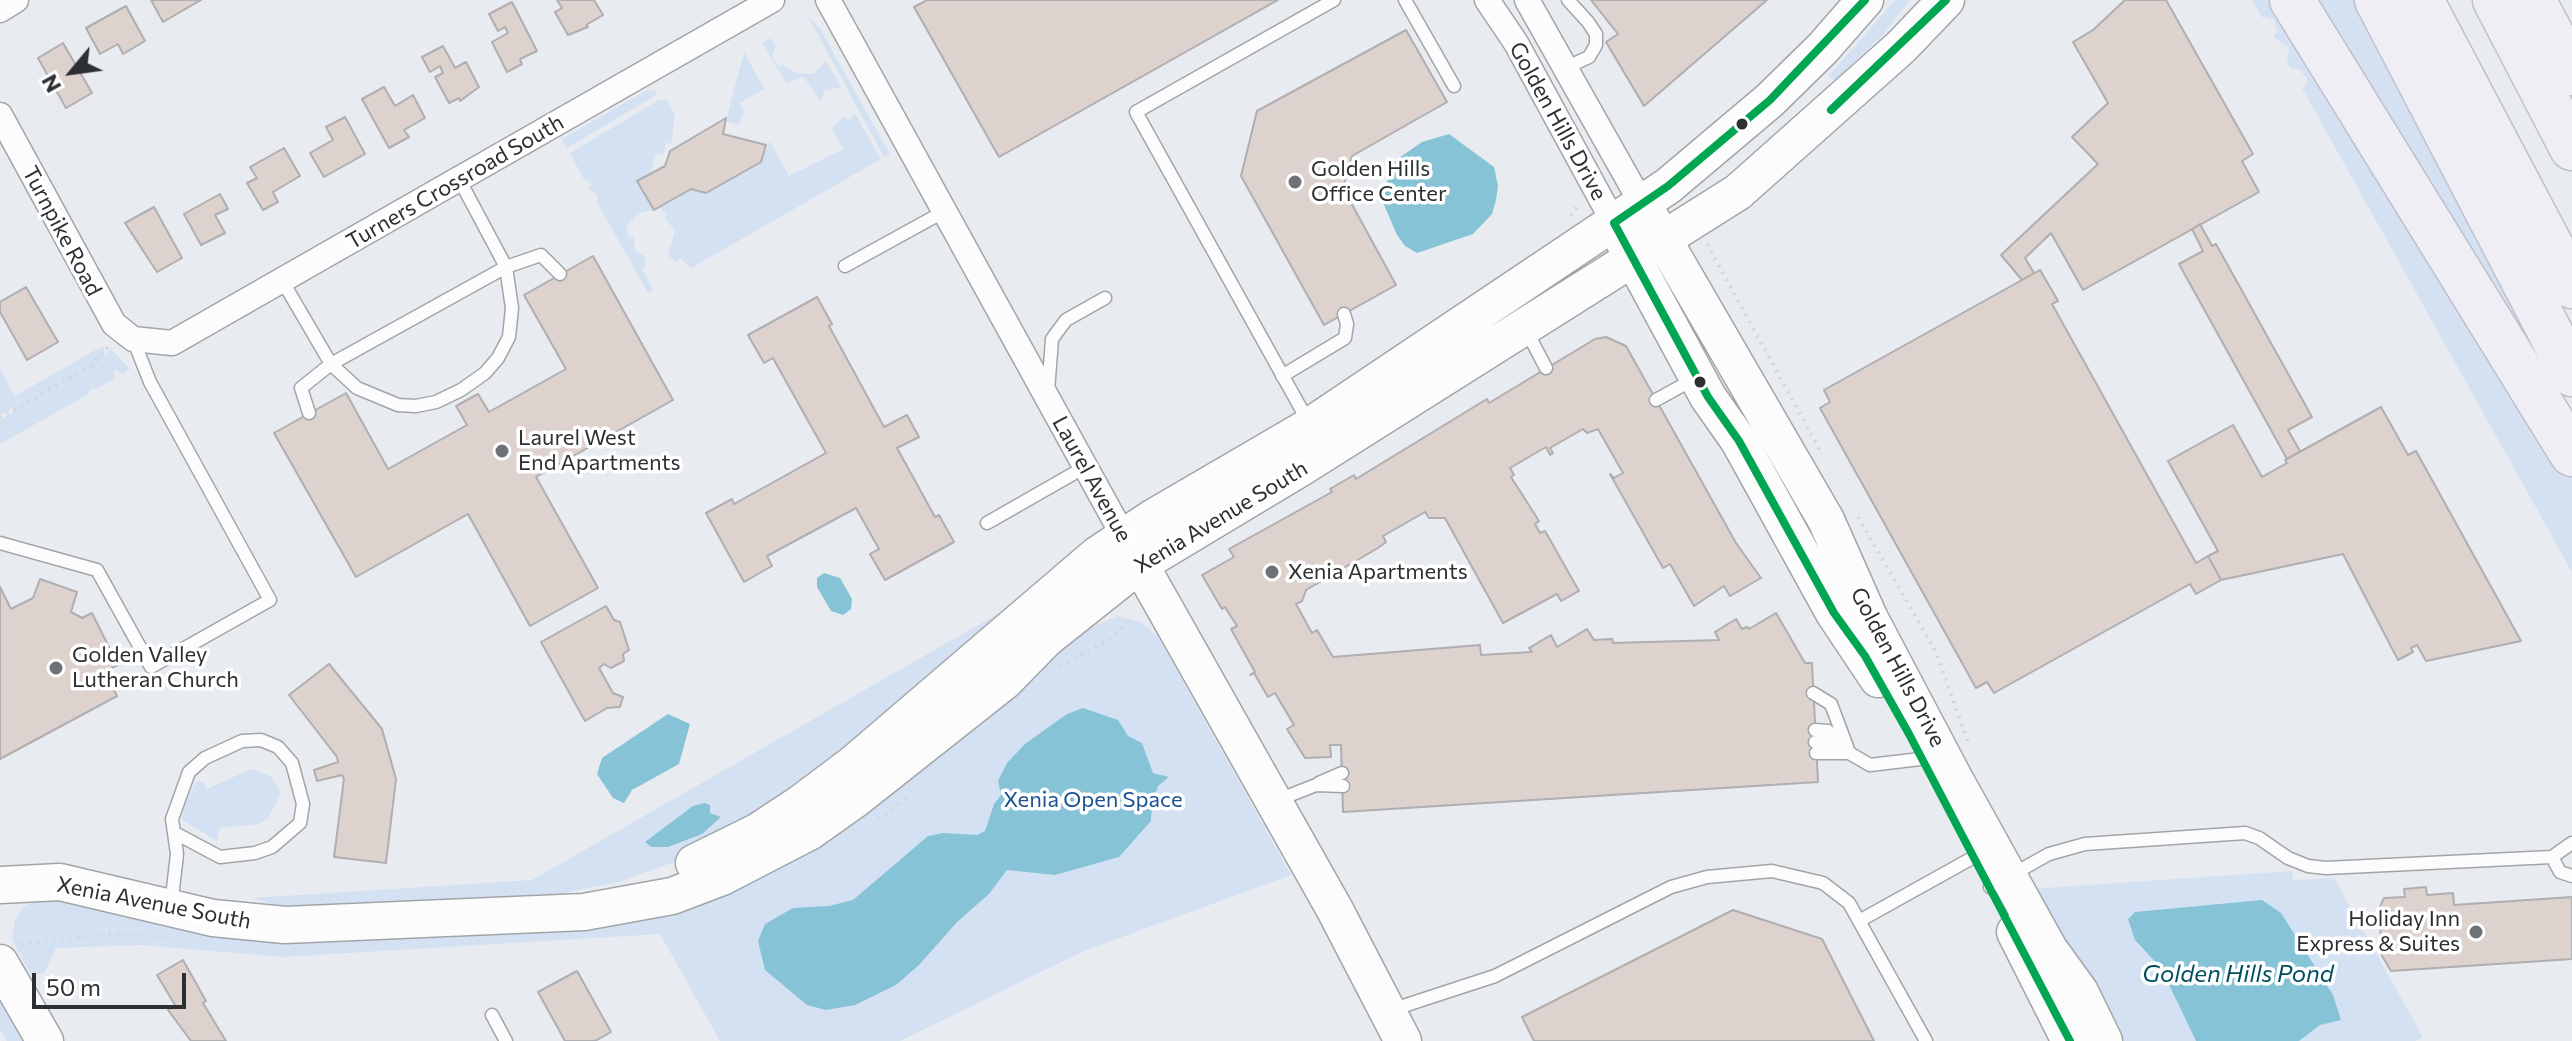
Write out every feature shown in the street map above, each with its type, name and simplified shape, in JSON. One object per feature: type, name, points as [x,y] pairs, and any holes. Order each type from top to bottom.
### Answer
[{"type":"highway","points":[[2292,0],[2572,454]]},
{"type":"highway","points":[[2377,0],[2572,374]]},
{"type":"highway","points":[[2422,0],[2572,286]]},
{"type":"highway","points":[[2495,0],[2572,148]]},
{"type":"highway","points":[[2533,0],[2572,73]]},
{"type":"street","points":[[0,10],[16,0]]},
{"type":"street","name":"Turners Crossroad South","points":[[122,342],[156,344],[187,337],[772,0]]},
{"type":"street","name":"Laurel Avenue","points":[[828,0],[1085,467],[1275,802],[1395,1026]]},
{"type":"street","name":"Golden Hills Drive","points":[[1487,0],[1628,213],[1663,240],[1826,520],[2070,1041]]},
{"type":"street","name":"Golden Hills Drive","points":[[1527,0],[1565,68],[1628,213],[1632,258],[1697,377],[1739,441],[1834,613],[1865,656],[1920,759],[1991,873],[2080,992],[2104,1041]]},
{"type":"street","name":"Xenia Avenue South","points":[[1132,551],[1310,426],[1628,213],[1711,152],[1823,48],[1865,0]]},
{"type":"street","name":"Xenia Avenue South","points":[[0,885],[60,882],[169,923],[213,918],[285,925],[451,918],[586,897],[710,857],[757,832],[853,764],[1097,555],[1132,551],[1302,467],[1751,182],[1901,47],[1946,0]]},
{"type":"street","name":"Turnpike Road","points":[[0,115],[104,308],[121,332],[122,342]]},
{"type":"street","points":[[10,954],[45,1041]]},
{"type":"lane","points":[[1310,426],[1136,112],[1334,0]]},
{"type":"lane","points":[[1405,0],[1454,86]]},
{"type":"lane","points":[[1565,68],[1589,57],[1596,45],[1596,34],[1568,0]]},
{"type":"lane","points":[[283,282],[331,364],[357,388],[398,405],[436,402],[461,390],[485,373],[509,337],[512,308],[506,267],[459,179]]},
{"type":"lane","points":[[845,266],[945,211]]},
{"type":"lane","points":[[309,413],[301,388],[331,364],[506,267],[541,255],[560,274]]},
{"type":"lane","points":[[1047,398],[1052,339],[1066,320],[1105,298]]},
{"type":"lane","points":[[1282,376],[1345,338],[1347,324],[1344,314]]},
{"type":"lane","points":[[1524,326],[1546,368]]},
{"type":"lane","points":[[0,543],[97,570],[151,667],[270,600],[150,382],[122,342]]},
{"type":"lane","points":[[1656,400],[1697,377]]},
{"type":"lane","points":[[987,523],[1085,467]]},
{"type":"lane","points":[[1813,693],[1831,704],[1849,752]]},
{"type":"lane","points":[[169,923],[177,876],[172,819],[189,772],[225,746],[261,740],[278,747],[292,763],[300,782],[303,804],[300,823],[272,847],[255,853],[220,857],[175,833]]},
{"type":"lane","points":[[1816,742],[1832,743],[1870,765],[1920,759]]},
{"type":"lane","points":[[1275,802],[1316,785],[1343,779]]},
{"type":"lane","points":[[1859,921],[1991,873],[2085,844],[2245,833],[2259,838],[2288,858],[2308,866],[2326,868],[2552,857],[2572,843]]},
{"type":"lane","points":[[2552,857],[2560,872],[2572,876]]},
{"type":"lane","points":[[1395,1026],[1671,887],[1707,877],[1743,872],[1802,875],[1837,891],[1859,921],[1926,1041]]},
{"type":"lane","points":[[492,1015],[506,1041]]},
{"type":"path","points":[[0,418],[92,365],[122,342]]},
{"type":"path","points":[[1050,674],[1114,636],[1127,621]]},
{"type":"path","points":[[866,828],[914,791]]},
{"type":"path","points":[[10,954],[169,923]]},
{"type":"green space","points":[[1895,0],[1910,0],[1883,35],[1834,81],[1829,76]]},
{"type":"green space","points":[[2252,0],[2276,0],[2572,470],[2572,572],[2302,88],[2307,84],[2306,77],[2299,69],[2291,69],[2287,62],[2289,48],[2273,37],[2277,32],[2274,20],[2262,17]]},
{"type":"green space","points":[[2315,0],[2360,0],[2535,336],[2523,343]]},
{"type":"green space","points":[[808,16],[820,29],[890,154],[884,157]]},
{"type":"green space","points":[[769,38],[776,45],[772,55],[779,67],[782,64],[795,73],[813,74],[826,61],[841,87],[824,91],[821,102],[803,76],[786,83],[763,44]]},
{"type":"green space","points":[[744,52],[764,89],[740,103],[744,111],[739,125],[726,121]]},
{"type":"green space","points":[[647,90],[657,91],[655,96],[567,148],[562,139]]},
{"type":"green space","points":[[659,100],[667,100],[675,116],[671,144],[666,143],[663,155],[656,153],[651,174],[637,181],[654,210],[640,213],[626,226],[629,237],[634,238],[635,250],[645,257],[646,266],[642,269],[653,289],[648,293],[598,204],[597,195],[589,189],[591,183],[583,178],[570,153]]},
{"type":"green space","points":[[855,114],[881,159],[691,268],[681,259],[676,262],[668,255],[675,230],[665,219],[666,212],[659,208],[691,189],[706,193],[761,162],[770,141],[789,176],[843,149],[832,128],[843,117],[850,120]]},
{"type":"green space","points":[[103,346],[105,355],[111,349],[130,369],[123,374],[114,369],[115,378],[96,389],[91,388],[87,395],[0,444],[0,420],[14,412],[12,408],[0,415],[0,369],[15,396]]},
{"type":"green space","points":[[1055,581],[822,779],[710,849],[619,882],[549,896],[283,908],[253,898],[532,880]]},
{"type":"green space","name":"Xenia Open Space","points":[[1118,616],[1141,622],[1158,637],[1291,875],[1084,951],[900,1041],[720,1041],[660,934],[283,957],[141,945],[56,948],[44,973],[30,974],[12,939],[15,919],[24,907],[36,899],[52,897],[191,931],[631,913],[1032,675],[1089,628]]},
{"type":"green space","points":[[251,769],[270,776],[277,785],[280,795],[269,817],[259,824],[220,828],[217,841],[182,820],[185,803],[197,781],[203,782],[207,789]]},
{"type":"green space","name":"Golden Hills Pond","points":[[2292,871],[2293,880],[2334,878],[2423,1037],[2415,1041],[2113,1041],[2030,889]]},
{"type":"green space","points":[[0,1000],[24,1041],[7,1041],[0,1029]]},
{"type":"water","points":[[1449,134],[1494,167],[1498,186],[1496,200],[1492,214],[1473,234],[1417,253],[1405,246],[1397,235],[1382,200],[1392,164],[1422,142]]},
{"type":"water","points":[[824,573],[840,578],[852,599],[851,609],[843,615],[831,611],[817,587],[817,578]]},
{"type":"water","points":[[1083,708],[1118,720],[1128,736],[1142,743],[1153,773],[1169,777],[1158,786],[1152,803],[1151,821],[1119,857],[1055,875],[1007,870],[989,894],[957,922],[919,965],[896,985],[855,1005],[826,1010],[807,1005],[765,970],[758,941],[765,924],[793,908],[829,906],[853,900],[928,836],[943,833],[977,835],[985,831],[994,804],[1001,795],[998,781],[1007,763],[1025,744],[1067,714]]},
{"type":"water","points":[[668,714],[690,724],[679,764],[632,790],[624,803],[613,798],[597,774],[602,758]]},
{"type":"water","points":[[710,805],[710,813],[721,817],[702,834],[668,847],[651,847],[645,842],[693,806]]},
{"type":"water","name":"Golden Hills Pond","points":[[2262,900],[2281,913],[2333,995],[2341,1020],[2320,1025],[2299,1041],[2196,1041],[2161,968],[2135,940],[2128,919],[2135,912]]},
{"type":"building","points":[[151,0],[201,0],[163,22]]},
{"type":"building","points":[[557,0],[594,0],[603,15],[586,25],[588,27],[568,35],[555,12],[562,8]]},
{"type":"building","points":[[927,0],[1278,0],[999,157],[914,7]]},
{"type":"building","points":[[1591,0],[1767,0],[1644,106],[1606,42],[1618,34]]},
{"type":"building","points":[[2125,0],[2166,0],[2253,154],[2242,161],[2259,192],[2083,290],[2051,233],[2025,258],[2034,273],[2022,280],[2001,255],[2098,164],[2072,137],[2108,103],[2073,42],[2093,30]]},
{"type":"building","points":[[512,2],[537,51],[520,59],[522,64],[507,72],[492,42],[508,33],[505,27],[498,31],[489,14]]},
{"type":"building","points":[[126,6],[145,41],[123,54],[118,44],[100,54],[86,28]]},
{"type":"building","name":"Golden Hills Office Center","points":[[1406,30],[1447,102],[1352,156],[1343,188],[1396,285],[1324,325],[1241,176],[1257,111]]},
{"type":"building","points":[[63,43],[92,93],[66,108],[38,58]]},
{"type":"building","points":[[443,46],[455,68],[466,62],[479,87],[460,101],[459,98],[449,103],[435,77],[443,73],[440,66],[430,72],[422,57]]},
{"type":"building","points":[[384,87],[395,106],[413,95],[425,118],[404,130],[409,137],[389,148],[362,99]]},
{"type":"building","points":[[345,117],[365,154],[324,177],[310,153],[333,140],[326,127]]},
{"type":"building","points":[[726,118],[723,134],[766,145],[761,162],[706,193],[691,189],[654,210],[637,181],[665,166],[670,151]]},
{"type":"building","points":[[284,148],[300,176],[273,192],[278,202],[263,210],[247,183],[257,178],[250,167]]},
{"type":"building","points":[[220,194],[228,209],[215,215],[225,233],[201,245],[184,214]]},
{"type":"building","points":[[154,207],[182,258],[157,272],[125,223]]},
{"type":"building","points":[[2200,224],[2212,246],[2216,244],[2312,417],[2288,430],[2300,451],[2287,459],[2179,264],[2203,251],[2192,229]]},
{"type":"building","name":"Laurel West End Apartments","points":[[593,256],[673,400],[536,477],[598,588],[530,626],[468,514],[356,577],[274,433],[346,393],[388,469],[467,425],[456,406],[478,394],[489,412],[566,369],[524,295]]},
{"type":"building","points":[[2040,270],[2058,301],[2052,304],[2196,563],[2208,556],[2221,580],[2196,594],[2190,584],[1994,693],[1987,682],[1976,688],[1820,408],[1830,402],[1824,390]]},
{"type":"building","points":[[26,287],[58,342],[27,360],[0,312],[0,302]]},
{"type":"building","points":[[817,297],[832,324],[829,326],[884,427],[907,415],[919,437],[897,448],[935,517],[939,515],[954,542],[885,580],[870,554],[879,549],[856,508],[767,556],[772,566],[744,582],[706,513],[732,499],[734,504],[826,453],[773,358],[764,363],[748,335]]},
{"type":"building","name":"Xenia Apartments","points":[[1606,337],[1626,346],[1736,543],[1761,578],[1730,596],[1724,586],[1694,606],[1670,564],[1663,568],[1610,474],[1614,478],[1623,473],[1598,429],[1587,433],[1583,429],[1550,448],[1553,453],[1550,455],[1546,447],[1510,468],[1514,475],[1511,477],[1539,521],[1535,524],[1540,533],[1545,531],[1579,591],[1561,601],[1557,594],[1503,623],[1445,518],[1429,518],[1425,512],[1383,536],[1386,542],[1378,548],[1306,590],[1302,601],[1296,604],[1312,633],[1317,630],[1333,657],[1480,645],[1481,655],[1532,652],[1529,648],[1551,635],[1557,647],[1587,629],[1594,640],[1612,639],[1613,643],[1719,640],[1715,632],[1736,619],[1742,629],[1749,629],[1776,613],[1805,663],[1812,663],[1818,782],[1343,812],[1341,745],[1330,745],[1331,757],[1305,758],[1287,729],[1294,725],[1275,693],[1268,697],[1254,673],[1250,675],[1255,672],[1231,629],[1237,626],[1225,607],[1222,609],[1202,575],[1234,557],[1229,549],[1332,492],[1330,489],[1354,475],[1356,479],[1487,399],[1489,403],[1595,339]]},
{"type":"building","points":[[2381,407],[2408,455],[2416,451],[2521,641],[2426,661],[2417,645],[2411,648],[2413,652],[2398,660],[2343,554],[2221,580],[2208,556],[2218,551],[2168,461],[2233,425],[2262,477],[2287,463],[2285,460]]},
{"type":"building","name":"Golden Valley Lutheran Church","points":[[40,579],[77,592],[71,612],[82,618],[92,613],[118,665],[105,671],[117,696],[0,759],[0,587],[11,609],[33,598]]},
{"type":"building","points":[[606,606],[614,620],[620,622],[629,650],[623,654],[624,661],[611,668],[604,664],[599,668],[613,693],[623,697],[620,707],[607,708],[585,721],[541,642]]},
{"type":"building","points":[[329,664],[382,729],[396,779],[386,863],[334,857],[344,779],[342,775],[317,781],[314,770],[338,762],[337,757],[289,695]]},
{"type":"building","name":"Holiday Inn Express & Suites","points":[[2426,887],[2427,895],[2453,893],[2454,905],[2572,897],[2572,959],[2391,971],[2382,956],[2379,909],[2384,898],[2405,897],[2404,889]]},
{"type":"building","points":[[1733,910],[1822,939],[1874,1041],[1534,1041],[1522,1017]]},
{"type":"building","points":[[183,960],[206,1001],[203,1003],[226,1041],[191,1041],[168,1010],[175,1005],[157,975]]},
{"type":"building","points":[[577,971],[611,1032],[595,1041],[565,1041],[538,992]]},
{"type":"transit line","points":[[1865,0],[1770,100],[1668,186],[1614,223],[1708,397],[1739,441],[1834,613],[1865,656],[1909,734],[2070,1041]]},
{"type":"transit line","points":[[1831,110],[1946,0]]},
{"type":"place","name":"Golden Hills Office Center","points":[[1295,182]]},
{"type":"place","name":"Laurel West End Apartments","points":[[502,451]]},
{"type":"place","name":"Xenia Apartments","points":[[1272,572]]},
{"type":"place","name":"Golden Valley Lutheran Church","points":[[56,668]]},
{"type":"place","name":"Holiday Inn Express & Suites","points":[[2476,932]]}]
